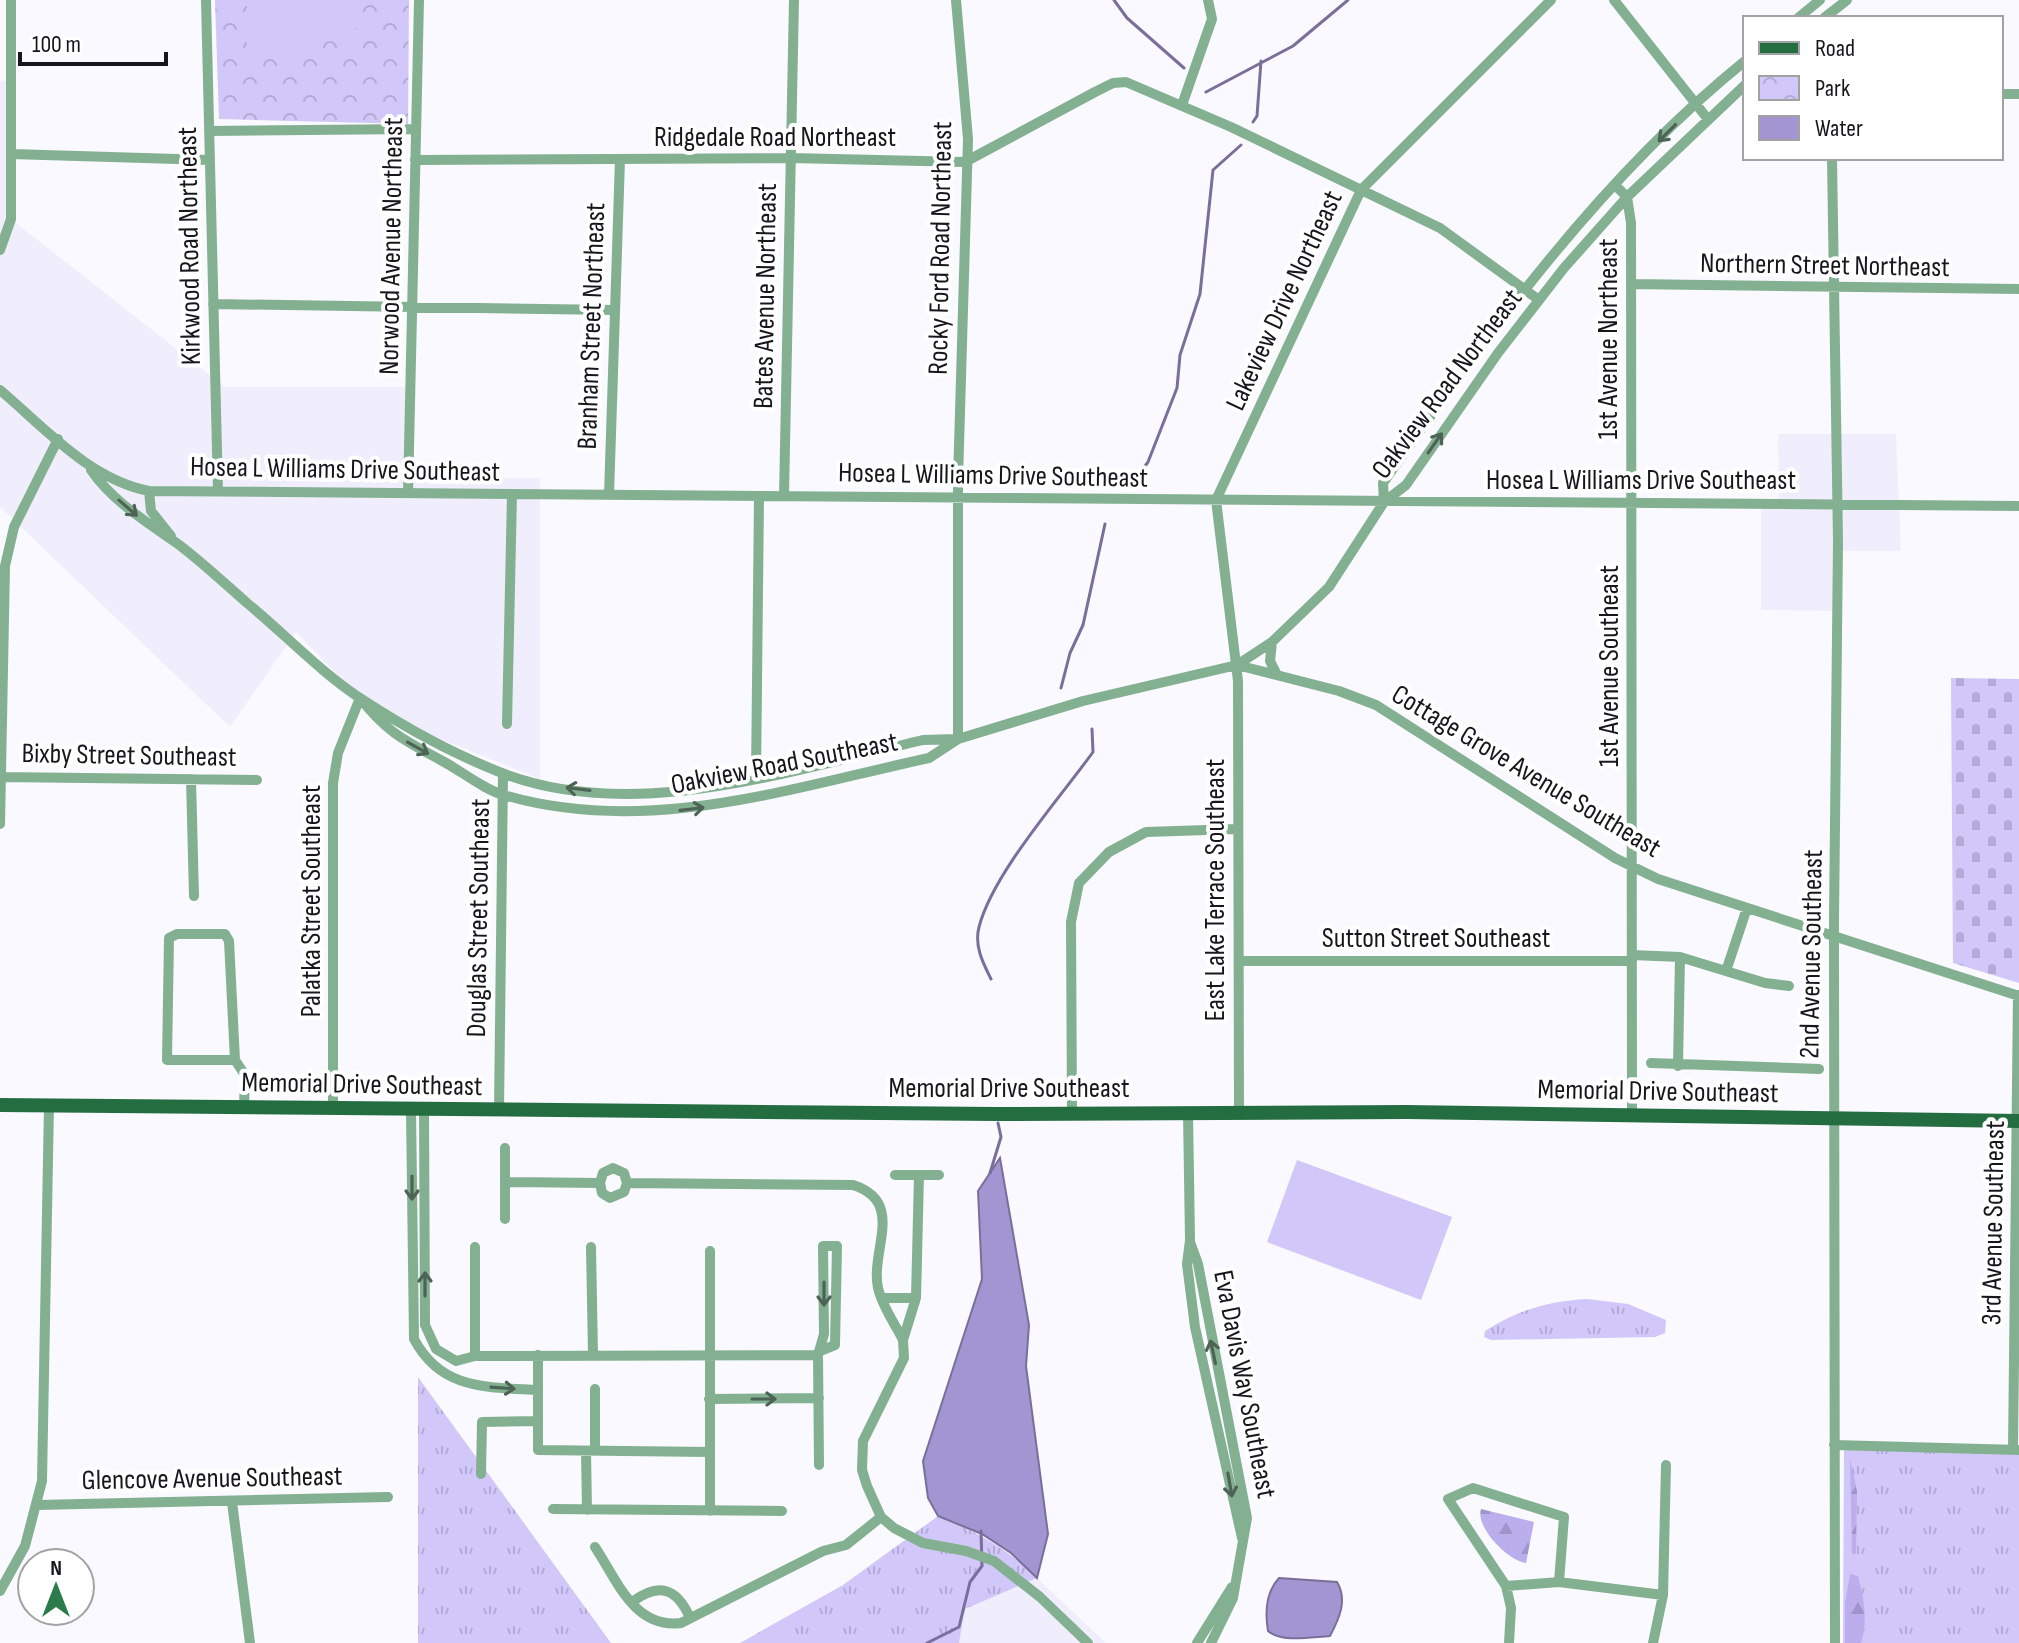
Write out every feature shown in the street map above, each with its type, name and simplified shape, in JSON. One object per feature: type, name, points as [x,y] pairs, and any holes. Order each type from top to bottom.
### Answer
[{"type":"main road","name":"Memorial Drive Southeast","points":[[0,1105],[2018,1121]]},
{"type":"street","points":[[0,250],[9,234],[11,219],[11,0]]},
{"type":"street","name":"Kirkwood Road Northeast","points":[[206,0],[218,491]]},
{"type":"street","name":"Norwood Avenue Northeast","points":[[408,493],[419,0]]},
{"type":"street","name":"Bates Avenue Northeast","points":[[784,496],[794,0]]},
{"type":"street","name":"Rocky Ford Road Northeast","points":[[956,0],[967,116],[957,498],[958,739]]},
{"type":"street","points":[[1182,105],[1212,19],[1208,0]]},
{"type":"street","name":"Lakeview Drive Northeast","points":[[1216,500],[1361,190],[1551,0]]},
{"type":"street","points":[[1614,0],[1707,118]]},
{"type":"street","points":[[1800,16],[1820,0],[1829,16],[1847,0]]},
{"type":"street","name":"Oakview Road Northeast","points":[[1384,502],[1382,484],[1482,341],[1524,289],[1615,185],[1696,104],[1743,63]]},
{"type":"street","name":"Ridgedale Road Northeast","points":[[415,160],[790,158],[965,162],[1113,83],[1126,82],[1182,105],[1440,228],[1539,300]]},
{"type":"street","name":"Oakview Road Northeast","points":[[1384,502],[1406,485],[1539,300],[1627,197],[1743,87]]},
{"type":"street","points":[[209,131],[415,129]]},
{"type":"street","points":[[11,154],[210,160]]},
{"type":"street","name":"Branham Street Northeast","points":[[609,495],[620,159]]},
{"type":"street","name":"2nd Avenue Southeast","points":[[1832,160],[1838,505],[1833,1119],[1835,1643]]},
{"type":"street","points":[[1615,185],[1627,197]]},
{"type":"street","name":"1st Avenue Northeast","points":[[1627,197],[1631,223],[1632,503]]},
{"type":"street","name":"Northern Street Northeast","points":[[1631,284],[1832,289],[2019,289]]},
{"type":"street","points":[[213,304],[614,310]]},
{"type":"street","name":"Hosea L Williams Drive Southeast","points":[[0,390],[86,464],[122,486],[149,491],[2019,506]]},
{"type":"street","points":[[0,824],[8,541],[58,439]]},
{"type":"street","name":"Oakview Road Southeast","points":[[86,464],[118,500],[177,543],[360,698],[436,743],[503,774],[562,787],[616,793],[675,792],[756,778],[923,740],[958,739],[1083,701],[1237,665],[1272,642],[1329,587],[1384,502]]},
{"type":"street","name":"Oakview Road Southeast","points":[[149,491],[151,511],[177,543]]},
{"type":"street","points":[[507,724],[512,494]]},
{"type":"street","points":[[756,778],[759,496]]},
{"type":"street","name":"East Lake Terrace Southeast","points":[[1216,500],[1237,665],[1239,1114]]},
{"type":"street","name":"1st Avenue Southeast","points":[[1632,503],[1632,1116]]},
{"type":"street","points":[[1272,642],[1270,661],[1277,675]]},
{"type":"street","name":"Cottage Grove Avenue Southeast","points":[[1237,665],[1376,705],[1634,868],[2018,996]]},
{"type":"street","name":"Oakview Road Southeast","points":[[360,698],[385,729],[503,795],[615,813],[704,807],[929,758],[958,739]]},
{"type":"street","name":"Palatka Street Southeast","points":[[333,1109],[333,783],[338,753],[360,698]]},
{"type":"street","name":"Douglas Street Southeast","points":[[499,1111],[503,774]]},
{"type":"street","name":"Bixby Street Southeast","points":[[0,777],[257,780]]},
{"type":"street","points":[[191,779],[194,896]]},
{"type":"street","points":[[1072,1114],[1071,922],[1079,883],[1109,852],[1146,832],[1237,829]]},
{"type":"street","points":[[1726,971],[1747,908]]},
{"type":"street","points":[[235,1060],[167,1060],[166,943],[177,934],[225,934],[229,941],[235,1060],[245,1075],[244,1108]]},
{"type":"street","points":[[1678,1066],[1680,957]]},
{"type":"street","name":"Sutton Street Southeast","points":[[1239,961],[1680,957],[1789,986]]},
{"type":"street","name":"3rd Avenue Southeast","points":[[2016,1450],[2018,996]]},
{"type":"street","points":[[1651,1063],[1819,1069]]},
{"type":"street","points":[[0,1591],[25,1546],[37,1505],[44,1454],[49,1105]]},
{"type":"street","points":[[418,1110],[425,1325],[436,1349],[456,1361],[475,1356],[819,1353]]},
{"type":"street","points":[[418,1110],[414,1339],[434,1369],[452,1377],[484,1387],[538,1390]]},
{"type":"street","name":"Eva Davis Way Southeast","points":[[1188,1113],[1190,1240],[1187,1264],[1195,1327],[1242,1538],[1235,1582],[1223,1623],[1211,1643]]},
{"type":"street","points":[[505,1148],[505,1219]]},
{"type":"street","points":[[613,1168],[624,1173],[627,1183],[620,1196],[610,1198],[602,1193],[600,1183],[603,1173],[613,1168]]},
{"type":"street","points":[[895,1175],[939,1175]]},
{"type":"street","points":[[919,1175],[916,1298],[903,1340],[904,1358],[869,1428],[861,1456],[867,1486],[881,1517],[894,1528],[923,1543],[966,1551],[994,1561],[1088,1643]]},
{"type":"street","points":[[505,1182],[600,1183]]},
{"type":"street","points":[[627,1183],[853,1185],[865,1189],[881,1207],[884,1223],[875,1267],[882,1298],[903,1340]]},
{"type":"street","points":[[819,1465],[819,1353],[824,1334],[823,1246],[837,1246]]},
{"type":"street","points":[[475,1247],[475,1356]]},
{"type":"street","points":[[591,1247],[593,1355]]},
{"type":"street","points":[[710,1251],[710,1511]]},
{"type":"street","points":[[882,1298],[916,1298]]},
{"type":"street","points":[[538,1355],[538,1450],[710,1452]]},
{"type":"street","points":[[452,1377],[456,1361]]},
{"type":"street","points":[[587,1510],[595,1389]]},
{"type":"street","points":[[709,1399],[819,1398]]},
{"type":"street","points":[[481,1474],[482,1422],[538,1421]]},
{"type":"street","points":[[1834,1445],[2016,1450]]},
{"type":"street","points":[[1653,1643],[1663,1595],[1666,1465]]},
{"type":"street","points":[[1509,1643],[1511,1608],[1506,1586],[1448,1499],[1473,1488],[1564,1517],[1559,1582]]},
{"type":"street","name":"Glencove Avenue Southeast","points":[[37,1505],[388,1497]]},
{"type":"street","points":[[232,1502],[250,1643]]},
{"type":"street","points":[[553,1509],[782,1511]]},
{"type":"street","points":[[595,1547],[646,1619],[657,1623],[681,1623],[823,1551],[846,1545],[881,1517]]},
{"type":"street","name":"Eva Davis Way Southeast","points":[[1197,1643],[1235,1582]]},
{"type":"street","points":[[1506,1586],[1559,1582],[1663,1595]]},
{"type":"street","points":[[632,1602],[656,1588],[668,1589],[678,1596],[690,1618]]},
{"type":"shaded area","points":[[15,80],[16,223],[225,387],[414,387],[412,479],[540,478],[540,779],[373,712],[296,632],[230,727],[0,507],[0,81]]},
{"type":"shaded area","points":[[1778,434],[1896,434],[1901,551],[1837,551],[1837,611],[1761,610],[1761,503],[1779,503]]},
{"type":"shaded area","points":[[1037,1578],[1106,1643],[959,1643],[965,1609]]},
{"type":"green space","points":[[215,0],[409,0],[408,124],[219,119]]},
{"type":"green space","points":[[247,0],[366,0],[354,35],[300,49],[247,49]]},
{"type":"green space","points":[[1951,678],[2019,679],[2019,983],[1953,963]]},
{"type":"green space","points":[[1297,1160],[1452,1217],[1421,1300],[1267,1242]]},
{"type":"green space","points":[[1587,1299],[1628,1304],[1666,1320],[1665,1333],[1655,1337],[1491,1340],[1484,1337],[1485,1331],[1521,1312],[1546,1304]]},
{"type":"green space","points":[[418,1377],[611,1643],[418,1643]]},
{"type":"green space","points":[[1844,1445],[2019,1452],[2019,1643],[1843,1643]]},
{"type":"green space","points":[[1850,1459],[1857,1491],[1856,1554],[1852,1553]]},
{"type":"green space","points":[[1481,1509],[1534,1522],[1526,1563],[1494,1542],[1483,1525]]},
{"type":"green space","points":[[938,1516],[991,1542],[1037,1578],[965,1609],[959,1643],[740,1643],[843,1585]]},
{"type":"green space","points":[[1850,1574],[1858,1576],[1863,1601],[1865,1617],[1861,1643],[1845,1643],[1845,1603]]},
{"type":"water","points":[[1000,1158],[1029,1325],[1026,1366],[1048,1534],[1037,1578],[1011,1553],[982,1534],[938,1516],[928,1498],[923,1461],[982,1279],[978,1191]]},
{"type":"water","points":[[1279,1578],[1337,1582],[1342,1603],[1330,1636],[1289,1638],[1268,1631],[1268,1603],[1271,1590]]},
{"type":"waterway","points":[[1114,0],[1127,18],[1184,68]]},
{"type":"waterway","points":[[1206,92],[1293,46],[1348,0]]},
{"type":"waterway","points":[[1253,122],[1257,116],[1261,61]]},
{"type":"waterway","points":[[1135,480],[1148,462],[1177,388],[1180,355],[1200,294],[1213,170],[1241,145]]},
{"type":"waterway","points":[[1061,688],[1070,653],[1083,625],[1105,524]]},
{"type":"waterway","points":[[991,979],[978,941],[979,927],[987,906],[1013,860],[1093,752],[1092,729]]},
{"type":"waterway","points":[[990,1173],[1001,1137],[998,1123]]},
{"type":"waterway","points":[[927,1643],[959,1627],[970,1582],[982,1566],[981,1531]]}]
